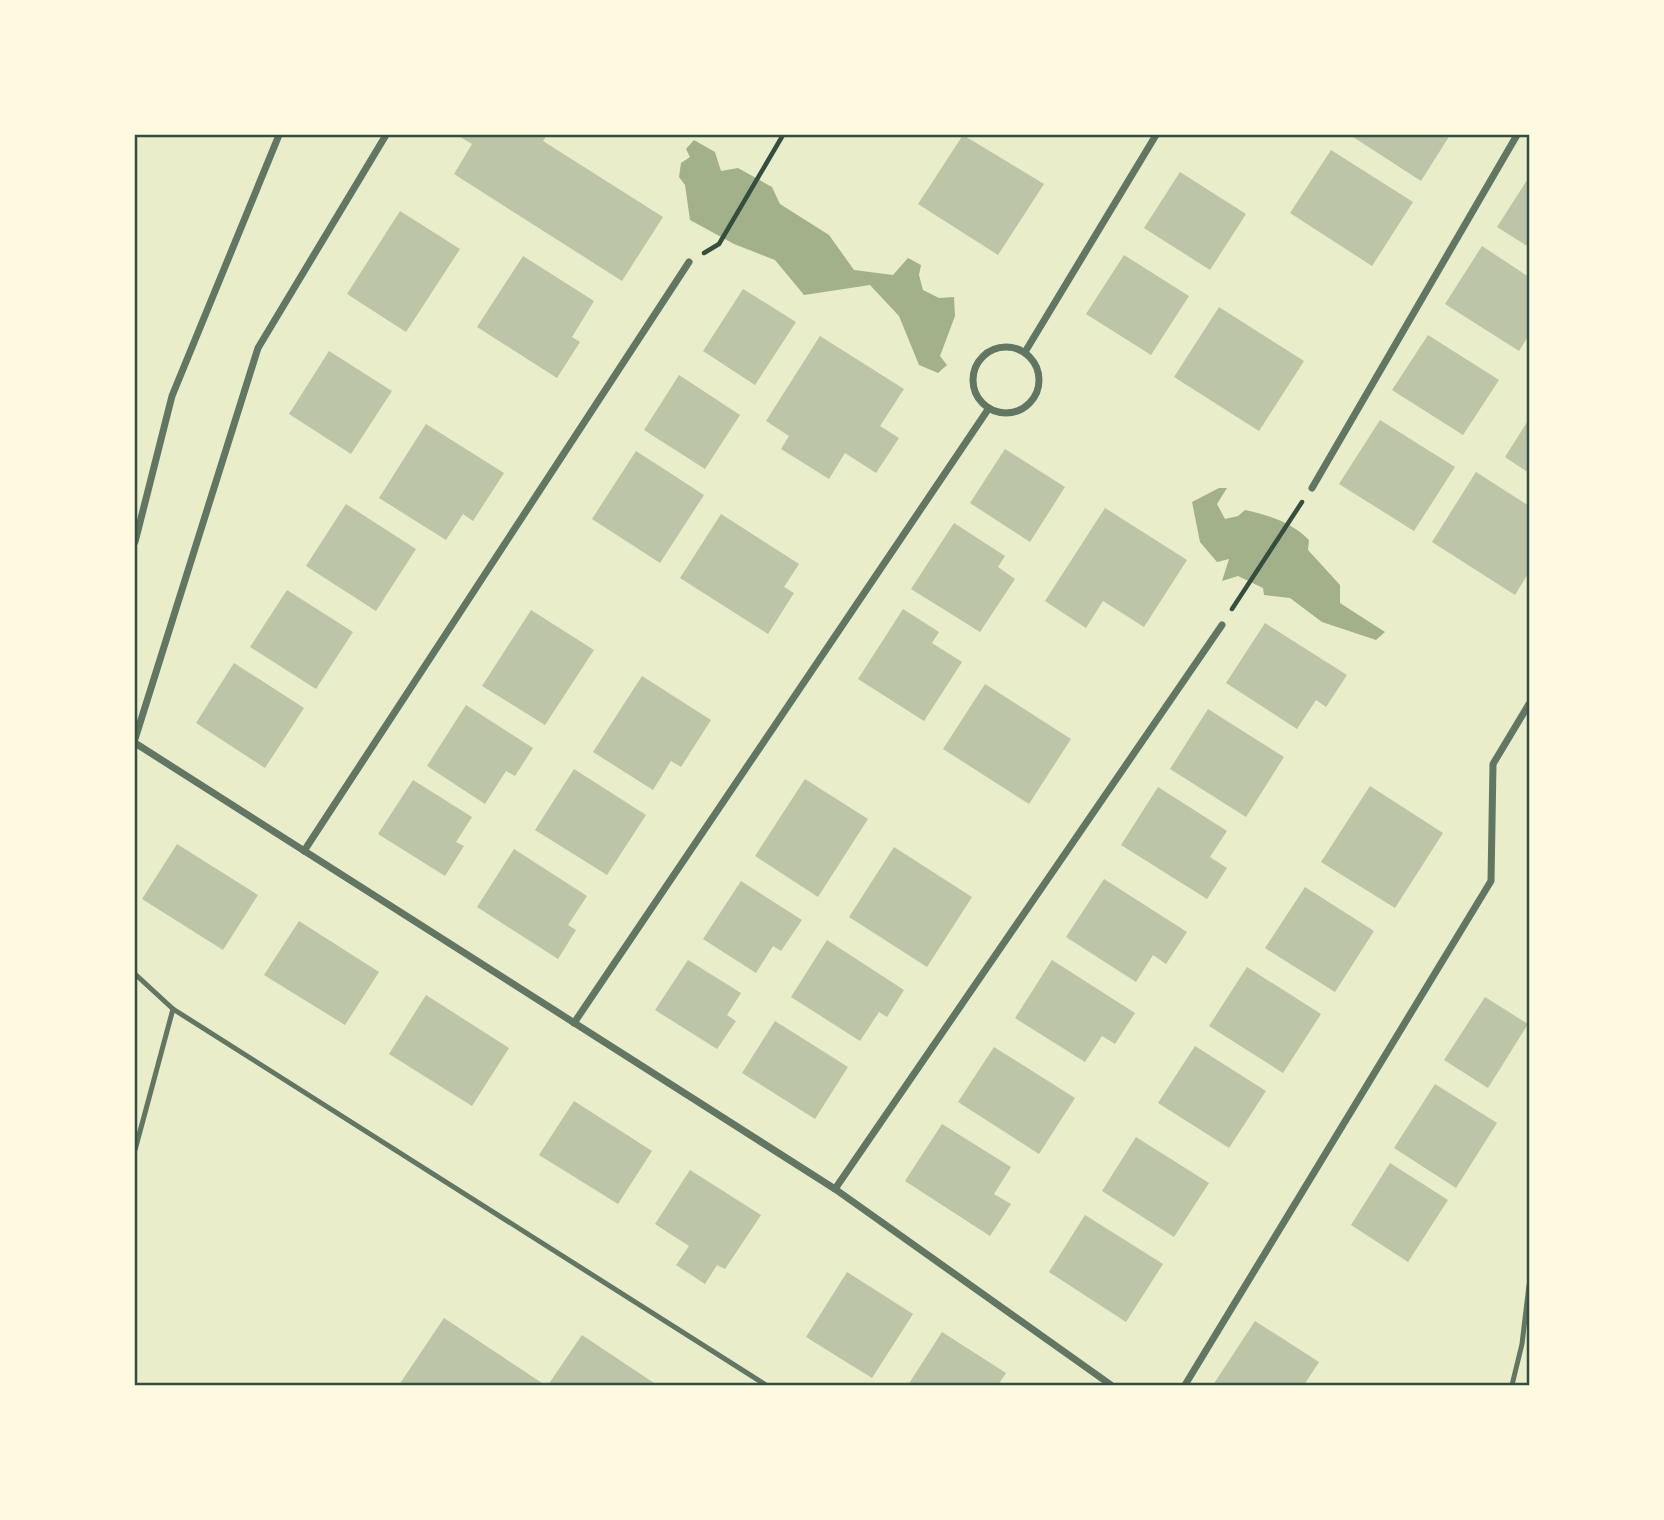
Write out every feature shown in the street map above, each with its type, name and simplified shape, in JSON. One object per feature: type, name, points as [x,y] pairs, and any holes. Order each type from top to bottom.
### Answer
[{"type":"street","points":[[135,542],[172,397],[279,135]]},
{"type":"street","points":[[386,135],[258,348],[135,741],[835,1189],[1111,1385]]},
{"type":"street","points":[[1025,352],[1156,135]]},
{"type":"street","points":[[1312,488],[1517,135]]},
{"type":"street","points":[[304,851],[689,262]]},
{"type":"street","points":[[1004,347],[1025,352],[1038,370],[1037,393],[1022,410],[1011,413],[989,408],[981,401],[973,382],[978,362],[994,349],[1004,347]]},
{"type":"street","points":[[574,1023],[989,408]]},
{"type":"street","points":[[835,1189],[1222,625]]},
{"type":"street","points":[[1185,1385],[1491,881],[1493,764],[1529,704]]},
{"type":"lane","points":[[135,974],[173,1009],[766,1385]]},
{"type":"lane","points":[[135,1150],[173,1009]]},
{"type":"lane","points":[[1512,1385],[1522,1344],[1529,1285]]},
{"type":"path","points":[[719,244],[783,135]]},
{"type":"path","points":[[1245,590],[1294,516]]},
{"type":"shaded area","points":[[694,140],[715,152],[721,171],[738,168],[772,187],[780,204],[829,235],[854,270],[893,275],[908,258],[921,265],[919,275],[923,290],[939,298],[954,297],[955,316],[940,356],[947,365],[938,373],[919,365],[899,316],[870,285],[804,295],[775,260],[734,244],[690,220],[685,185],[679,177],[681,163],[690,157],[686,149]]},
{"type":"shaded area","points":[[1219,488],[1227,488],[1217,504],[1225,519],[1238,516],[1245,510],[1262,514],[1295,528],[1309,540],[1308,550],[1340,585],[1340,603],[1385,632],[1376,640],[1322,622],[1290,598],[1264,595],[1263,588],[1238,576],[1222,581],[1229,559],[1217,562],[1200,542],[1192,502]]},
{"type":"building","points":[[457,135],[547,135],[543,141],[663,217],[622,281],[454,174],[472,144]]},
{"type":"building","points":[[963,135],[1044,184],[998,255],[918,204]]},
{"type":"building","points":[[1350,135],[1450,135],[1421,181]]},
{"type":"building","points":[[1331,150],[1413,202],[1372,266],[1290,213]]},
{"type":"building","points":[[1180,172],[1246,214],[1210,270],[1144,228]]},
{"type":"building","points":[[1529,177],[1529,247],[1497,227]]},
{"type":"building","points":[[400,211],[460,249],[406,332],[347,294]]},
{"type":"building","points":[[1482,246],[1529,277],[1529,335],[1519,351],[1445,304]]},
{"type":"building","points":[[1124,255],[1189,296],[1151,355],[1086,314]]},
{"type":"building","points":[[523,256],[594,301],[572,337],[580,342],[557,378],[477,327]]},
{"type":"building","points":[[743,289],[796,322],[755,385],[703,351]]},
{"type":"building","points":[[1219,307],[1304,361],[1259,431],[1174,377]]},
{"type":"building","points":[[1428,335],[1499,380],[1463,435],[1392,390]]},
{"type":"building","points":[[820,336],[904,389],[880,426],[899,438],[876,473],[845,453],[829,479],[781,449],[789,436],[766,421]]},
{"type":"building","points":[[329,351],[392,391],[351,454],[289,414]]},
{"type":"building","points":[[679,375],[740,415],[705,469],[644,430]]},
{"type":"building","points":[[1529,419],[1529,473],[1505,457]]},
{"type":"building","points":[[1380,420],[1455,467],[1414,531],[1339,484]]},
{"type":"building","points":[[426,424],[504,473],[473,521],[463,514],[446,540],[379,498]]},
{"type":"building","points":[[1005,449],[1065,487],[1030,542],[970,503]]},
{"type":"building","points":[[636,451],[704,495],[660,563],[592,519]]},
{"type":"building","points":[[1476,472],[1529,506],[1529,572],[1515,595],[1432,542]]},
{"type":"building","points":[[346,504],[416,549],[376,611],[306,566]]},
{"type":"building","points":[[1105,508],[1187,560],[1144,627],[1103,601],[1086,628],[1045,601]]},
{"type":"building","points":[[721,514],[799,564],[784,587],[794,593],[768,634],[680,578]]},
{"type":"building","points":[[954,523],[1005,556],[998,567],[1015,579],[980,632],[911,589]]},
{"type":"building","points":[[287,590],[353,632],[316,689],[250,647]]},
{"type":"building","points":[[903,609],[939,632],[932,643],[962,662],[924,721],[858,679]]},
{"type":"building","points":[[531,610],[594,650],[545,725],[482,686]]},
{"type":"building","points":[[1265,623],[1347,675],[1326,707],[1316,700],[1297,729],[1226,683]]},
{"type":"building","points":[[234,663],[304,708],[265,768],[196,723]]},
{"type":"building","points":[[642,676],[711,720],[681,767],[671,761],[653,790],[593,752]]},
{"type":"building","points":[[985,684],[1071,739],[1029,804],[943,749]]},
{"type":"building","points":[[466,705],[533,748],[515,776],[506,771],[485,804],[427,766]]},
{"type":"building","points":[[1208,709],[1284,757],[1246,817],[1170,769]]},
{"type":"building","points":[[574,769],[646,815],[607,875],[535,830]]},
{"type":"building","points":[[805,779],[868,819],[818,897],[755,856]]},
{"type":"building","points":[[413,780],[472,817],[456,842],[464,846],[445,876],[378,834]]},
{"type":"building","points":[[1370,786],[1443,833],[1395,908],[1321,862]]},
{"type":"building","points":[[1158,787],[1227,831],[1210,857],[1227,868],[1207,899],[1121,845]]},
{"type":"building","points":[[177,844],[258,895],[223,950],[142,899]]},
{"type":"building","points":[[894,847],[972,897],[927,967],[849,917]]},
{"type":"building","points":[[514,849],[587,896],[568,925],[576,930],[558,959],[477,907]]},
{"type":"building","points":[[1104,879],[1187,932],[1166,964],[1153,955],[1136,982],[1066,937]]},
{"type":"building","points":[[741,881],[802,920],[781,951],[773,946],[756,973],[703,939]]},
{"type":"building","points":[[1305,887],[1374,931],[1335,992],[1265,948]]},
{"type":"building","points":[[299,921],[379,972],[345,1025],[264,975]]},
{"type":"building","points":[[827,940],[904,990],[887,1017],[879,1012],[860,1041],[791,997]]},
{"type":"building","points":[[688,960],[741,993],[727,1015],[736,1021],[717,1049],[655,1010]]},
{"type":"building","points":[[1052,960],[1135,1013],[1115,1044],[1102,1036],[1085,1062],[1015,1018]]},
{"type":"building","points":[[1247,967],[1321,1014],[1283,1073],[1209,1026]]},
{"type":"building","points":[[426,995],[509,1048],[472,1106],[389,1054]]},
{"type":"building","points":[[1485,997],[1528,1024],[1488,1088],[1444,1060]]},
{"type":"building","points":[[775,1021],[848,1067],[815,1119],[742,1073]]},
{"type":"building","points":[[1195,1046],[1266,1091],[1229,1148],[1158,1103]]},
{"type":"building","points":[[994,1047],[1075,1098],[1039,1154],[958,1102]]},
{"type":"building","points":[[1435,1084],[1497,1123],[1456,1188],[1394,1148]]},
{"type":"building","points":[[574,1101],[652,1151],[618,1204],[539,1155]]},
{"type":"building","points":[[942,1124],[1011,1167],[994,1194],[1011,1204],[990,1236],[905,1181]]},
{"type":"building","points":[[1136,1137],[1209,1183],[1174,1237],[1102,1191]]},
{"type":"building","points":[[1390,1163],[1448,1200],[1408,1262],[1351,1225]]},
{"type":"building","points":[[690,1170],[761,1215],[725,1269],[717,1265],[705,1284],[676,1265],[689,1246],[655,1224]]},
{"type":"building","points":[[1085,1215],[1163,1264],[1126,1322],[1049,1272]]},
{"type":"building","points":[[847,1272],[913,1314],[872,1378],[806,1337]]},
{"type":"building","points":[[444,1318],[545,1385],[399,1385]]},
{"type":"building","points":[[1255,1321],[1319,1362],[1304,1385],[1213,1385]]},
{"type":"building","points":[[942,1332],[1006,1373],[998,1385],[908,1385]]},
{"type":"building","points":[[582,1335],[657,1385],[548,1385]]}]
